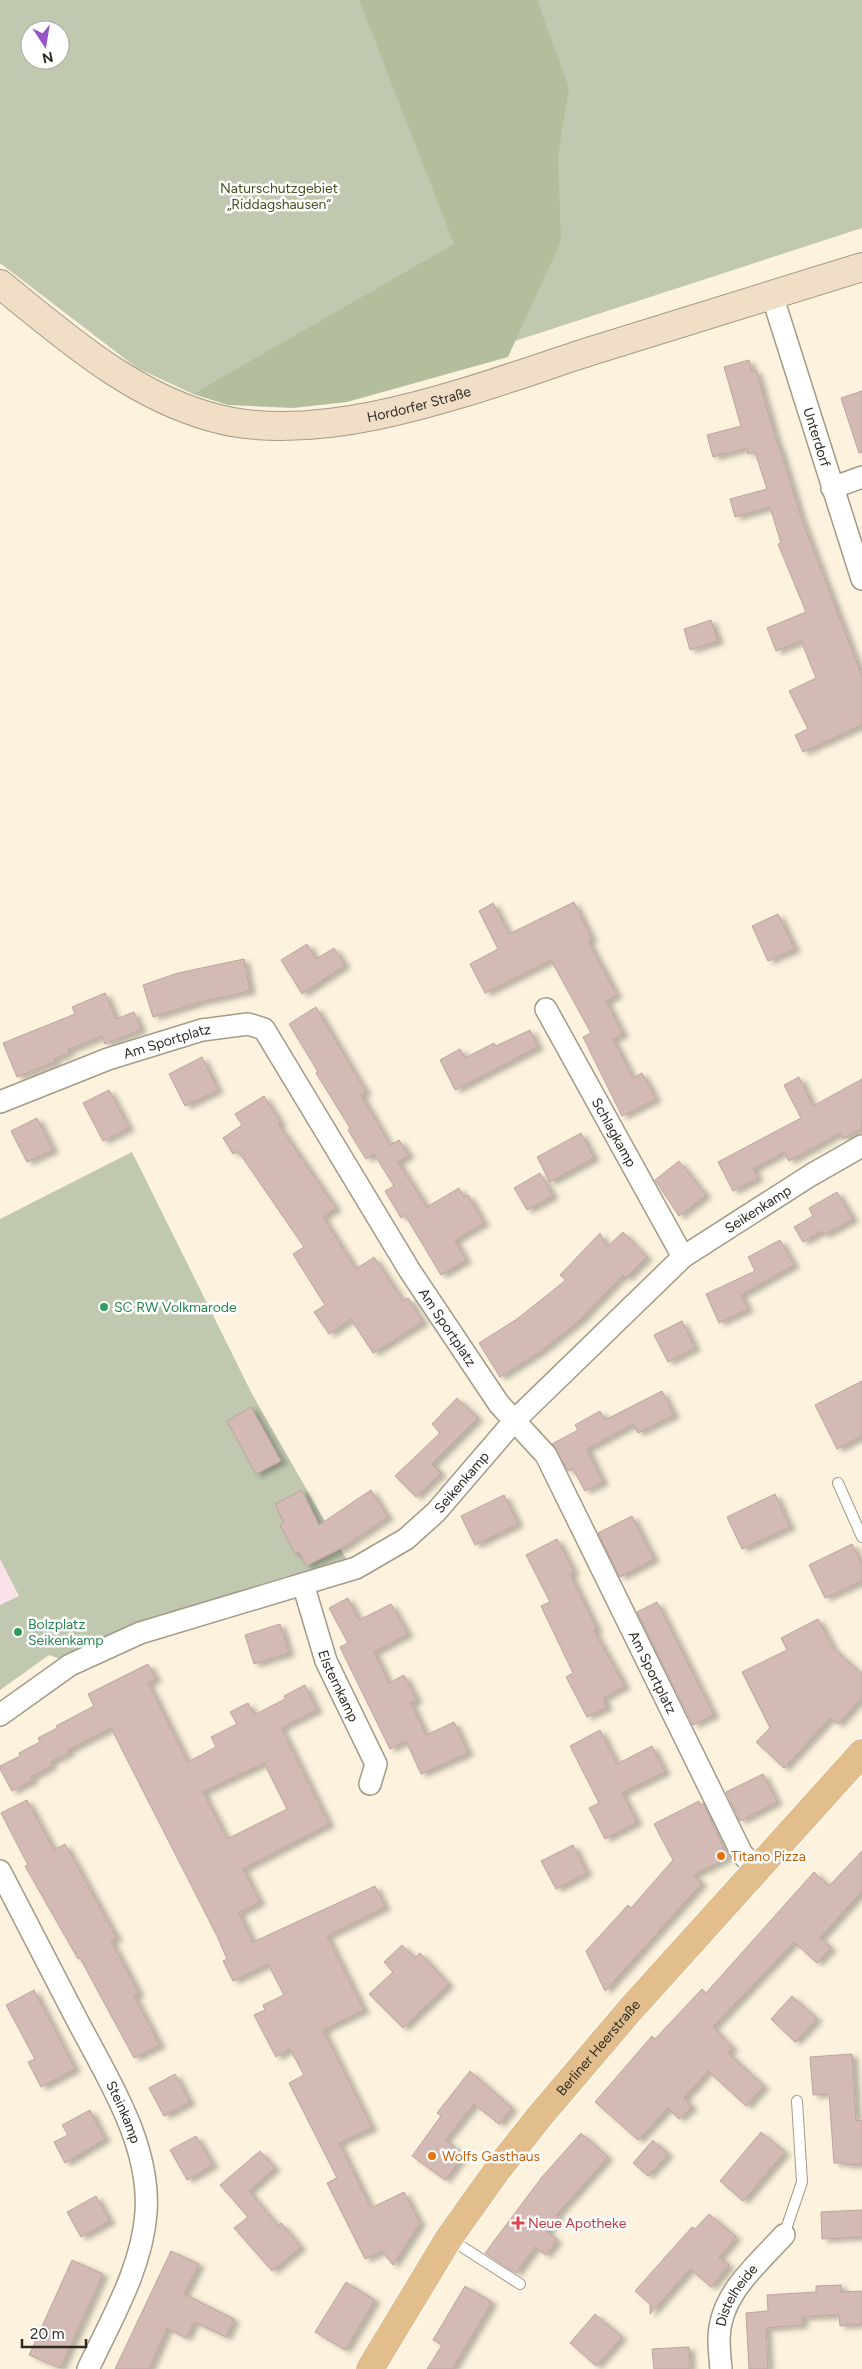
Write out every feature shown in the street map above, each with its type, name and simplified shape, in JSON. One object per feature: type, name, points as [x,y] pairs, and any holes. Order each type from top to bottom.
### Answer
[{"type":"main road","name":"Hordorfer Straße","points":[[0,284],[121,377],[152,395],[185,409],[214,418],[277,427],[342,422],[451,395],[862,267]]},
{"type":"main road","name":"Berliner Heerstraße","points":[[370,2369],[449,2238],[498,2169],[539,2117],[637,2003],[862,1753]]},
{"type":"street","name":"Unterdorf","points":[[772,295],[862,578]]},
{"type":"street","points":[[832,488],[862,477]]},
{"type":"street","name":"Schlagkamp","points":[[546,1009],[683,1257]]},
{"type":"street","name":"Am Sportplatz","points":[[0,1102],[108,1060],[192,1033],[248,1024],[264,1029],[410,1271],[499,1404],[546,1455],[742,1854],[757,1869]]},
{"type":"street","name":"Seikenkamp","points":[[0,1715],[70,1665],[140,1633],[356,1568],[406,1539],[436,1512],[515,1420],[683,1257],[811,1175],[862,1146]]},
{"type":"street","name":"Elsternkamp","points":[[303,1584],[326,1661],[376,1764],[370,1784]]},
{"type":"street","name":"Steinkamp","points":[[0,1871],[119,2101],[136,2141],[144,2177],[146,2213],[143,2236],[130,2280],[88,2369]]},
{"type":"street","name":"Distelheide","points":[[721,2369],[719,2338],[721,2322],[729,2299],[784,2235]]},
{"type":"lane","points":[[838,1483],[862,1537]]},
{"type":"lane","points":[[784,2235],[802,2182],[797,2100]]},
{"type":"lane","points":[[449,2238],[520,2284]]},
{"type":"shaded area","points":[[0,1559],[19,1596],[0,1605]]},
{"type":"green space","name":"Naturschutzgebiet „Riddagshausen“","points":[[0,0],[862,0],[862,228],[481,352],[215,382],[193,394],[137,368],[0,263]]},
{"type":"green space","points":[[359,0],[537,0],[569,88],[558,156],[561,241],[508,357],[347,402],[293,408],[228,405],[193,394],[454,244]]},
{"type":"green space","name":"SC RW Volkmarode","points":[[132,1152],[252,1394],[347,1560],[288,1576],[141,1622],[60,1659],[49,1655],[0,1690],[0,1605],[19,1596],[0,1559],[0,1219]]},
{"type":"building","points":[[749,360],[752,372],[756,370],[802,520],[862,676],[862,725],[803,752],[795,735],[808,729],[789,691],[816,678],[801,641],[776,651],[767,628],[806,612],[778,544],[781,543],[770,507],[735,517],[730,499],[767,489],[755,452],[748,454],[747,448],[713,457],[707,435],[741,426],[724,367]]},
{"type":"building","points":[[862,391],[862,452],[859,453],[841,398]]},
{"type":"building","points":[[711,620],[718,641],[690,650],[684,629]]},
{"type":"building","points":[[574,902],[592,939],[588,941],[617,995],[606,1001],[623,1034],[613,1039],[633,1078],[642,1073],[656,1099],[622,1116],[583,1037],[591,1033],[551,960],[485,993],[470,964],[498,949],[479,911],[493,903],[509,934]]},
{"type":"building","points":[[778,914],[795,949],[768,961],[752,926]]},
{"type":"building","points":[[307,944],[316,959],[334,948],[345,965],[302,994],[281,960]]},
{"type":"building","points":[[244,959],[250,991],[201,1002],[153,1017],[143,985],[178,973]]},
{"type":"building","points":[[105,993],[116,1019],[134,1012],[141,1030],[105,1044],[102,1036],[68,1050],[69,1053],[54,1059],[55,1062],[17,1077],[3,1043],[75,1014],[72,1007]]},
{"type":"building","points":[[316,1007],[366,1092],[361,1095],[390,1145],[399,1140],[409,1155],[398,1162],[427,1207],[459,1188],[464,1197],[468,1195],[484,1223],[455,1240],[466,1260],[441,1275],[405,1215],[401,1218],[385,1191],[394,1186],[374,1154],[366,1159],[289,1024]]},
{"type":"building","points":[[530,1030],[538,1047],[455,1090],[440,1060],[460,1049],[465,1058],[494,1043],[496,1046]]},
{"type":"building","points":[[202,1057],[218,1090],[185,1106],[169,1074]]},
{"type":"building","points":[[799,1077],[813,1106],[862,1079],[862,1128],[843,1139],[840,1133],[789,1161],[784,1152],[753,1169],[758,1178],[733,1191],[718,1162],[801,1118],[784,1085]]},
{"type":"building","points":[[109,1090],[129,1128],[103,1141],[83,1103]]},
{"type":"building","points":[[264,1096],[281,1123],[278,1124],[336,1208],[323,1217],[356,1269],[374,1257],[403,1301],[408,1298],[423,1322],[373,1353],[351,1319],[329,1334],[314,1312],[325,1305],[293,1254],[304,1247],[238,1151],[233,1154],[223,1138],[242,1125],[235,1114]]},
{"type":"building","points":[[37,1118],[53,1150],[27,1162],[11,1131]]},
{"type":"building","points":[[581,1133],[594,1158],[550,1182],[537,1157]]},
{"type":"building","points":[[679,1161],[706,1195],[679,1216],[655,1180]]},
{"type":"building","points":[[540,1173],[553,1196],[527,1210],[514,1188]]},
{"type":"building","points":[[837,1192],[853,1219],[824,1235],[822,1231],[803,1242],[794,1227],[813,1216],[809,1208]]},
{"type":"building","points":[[623,1232],[647,1257],[626,1278],[623,1275],[579,1321],[541,1351],[500,1377],[479,1343],[517,1319],[566,1280],[560,1275],[600,1233],[607,1247]]},
{"type":"building","points":[[780,1240],[794,1265],[741,1295],[748,1309],[719,1323],[706,1294],[755,1271],[748,1257]]},
{"type":"building","points":[[682,1321],[695,1348],[668,1362],[654,1335]]},
{"type":"building","points":[[862,1381],[862,1436],[837,1449],[815,1405]]},
{"type":"building","points":[[662,1391],[674,1415],[638,1433],[633,1424],[587,1449],[603,1482],[585,1491],[573,1469],[568,1471],[552,1444],[578,1430],[575,1425],[600,1411],[605,1420]]},
{"type":"building","points":[[457,1398],[478,1418],[432,1464],[441,1473],[416,1497],[395,1476],[440,1433],[432,1424]]},
{"type":"building","points":[[251,1407],[281,1461],[256,1474],[227,1421]]},
{"type":"building","points":[[302,1490],[319,1525],[371,1490],[388,1517],[342,1548],[306,1566],[299,1552],[295,1554],[280,1525],[284,1523],[275,1504]]},
{"type":"building","points":[[775,1494],[790,1527],[742,1549],[727,1517]]},
{"type":"building","points":[[504,1495],[518,1524],[475,1545],[461,1516]]},
{"type":"building","points":[[632,1516],[654,1559],[620,1577],[598,1533]]},
{"type":"building","points":[[557,1539],[574,1572],[570,1574],[597,1629],[594,1631],[625,1686],[603,1698],[607,1707],[587,1717],[566,1677],[573,1673],[541,1606],[550,1602],[526,1555]]},
{"type":"building","points":[[852,1544],[862,1565],[862,1581],[825,1598],[809,1565]]},
{"type":"building","points":[[348,1598],[359,1620],[391,1604],[408,1634],[374,1652],[389,1683],[404,1675],[417,1700],[411,1703],[426,1735],[454,1722],[468,1753],[421,1774],[406,1741],[390,1749],[340,1647],[348,1643],[329,1608]]},
{"type":"building","points":[[657,1602],[714,1715],[693,1725],[637,1612]]},
{"type":"building","points":[[818,1619],[833,1648],[862,1674],[862,1697],[838,1724],[830,1718],[784,1768],[756,1742],[770,1728],[742,1672],[787,1650],[781,1638]]},
{"type":"building","points":[[280,1624],[289,1653],[254,1664],[245,1635]]},
{"type":"building","points":[[148,1664],[156,1679],[148,1683],[188,1762],[216,1747],[211,1737],[237,1724],[230,1712],[248,1703],[254,1715],[285,1699],[284,1696],[305,1685],[317,1710],[281,1728],[329,1824],[243,1869],[260,1902],[239,1913],[253,1942],[375,1886],[385,1907],[327,1936],[364,2010],[323,2030],[372,2128],[339,2143],[371,2208],[404,2192],[420,2223],[393,2265],[382,2251],[365,2259],[327,2183],[337,2178],[289,2083],[304,2075],[290,2049],[276,2057],[254,2015],[265,2010],[263,2005],[284,1995],[268,1964],[233,1981],[223,1961],[227,1959],[217,1936],[111,1728],[68,1750],[69,1753],[50,1762],[52,1766],[31,1777],[33,1780],[12,1791],[0,1769],[0,1766],[20,1756],[19,1753],[40,1742],[38,1738],[94,1706],[88,1694]],"holes":[[[264,1763],[287,1809],[227,1839],[203,1792]]]},
{"type":"building","points":[[600,1730],[617,1764],[652,1746],[665,1772],[622,1793],[637,1822],[605,1839],[589,1808],[599,1803],[570,1746]]},
{"type":"building","points":[[763,1774],[777,1802],[740,1821],[726,1792]]},
{"type":"building","points":[[27,1800],[54,1850],[65,1844],[117,1938],[111,1941],[139,1993],[134,1996],[160,2045],[134,2058],[80,1958],[78,1959],[25,1866],[28,1865],[1,1813]]},
{"type":"building","points":[[699,1801],[700,1805],[703,1803],[728,1858],[693,1875],[702,1883],[605,1991],[586,1951],[628,1905],[631,1908],[673,1860],[654,1824]]},
{"type":"building","points":[[573,1845],[587,1873],[556,1889],[541,1861]]},
{"type":"building","points":[[862,1851],[862,1891],[820,1938],[831,1948],[817,1963],[794,1942],[713,2027],[733,2048],[728,2053],[764,2086],[746,2106],[708,2071],[684,2098],[692,2107],[679,2119],[668,2108],[638,2140],[595,2102],[652,2036],[655,2039],[702,1989],[706,1993],[814,1872],[829,1886]]},
{"type":"building","points":[[402,1945],[415,1958],[420,1953],[449,1984],[403,2028],[369,1994],[393,1972],[384,1962]]},
{"type":"building","points":[[34,1990],[75,2069],[41,2087],[28,2062],[35,2059],[6,2005]]},
{"type":"building","points":[[792,1996],[817,2019],[795,2042],[771,2019]]},
{"type":"building","points":[[852,2054],[856,2121],[862,2120],[862,2164],[846,2165],[846,2163],[834,2163],[829,2094],[813,2095],[810,2057]]},
{"type":"building","points":[[470,2071],[512,2108],[499,2124],[474,2104],[445,2140],[464,2154],[445,2180],[412,2156],[441,2116],[437,2113]]},
{"type":"building","points":[[175,2074],[190,2102],[164,2116],[149,2088]]},
{"type":"building","points":[[90,2110],[105,2139],[65,2163],[54,2142],[68,2135],[62,2125]]},
{"type":"building","points":[[761,2132],[785,2152],[743,2201],[720,2181]]},
{"type":"building","points":[[581,2133],[608,2157],[556,2215],[558,2216],[547,2232],[557,2240],[546,2255],[535,2247],[516,2273],[485,2253],[542,2177]]},
{"type":"building","points":[[196,2136],[213,2165],[187,2180],[170,2150]]},
{"type":"building","points":[[653,2140],[668,2154],[648,2176],[633,2163]]},
{"type":"building","points":[[260,2151],[275,2168],[249,2191],[278,2226],[281,2223],[301,2247],[272,2271],[234,2228],[248,2217],[220,2185]]},
{"type":"building","points":[[96,2196],[110,2221],[81,2237],[67,2212]]},
{"type":"building","points":[[862,2210],[862,2237],[822,2239],[821,2212]]},
{"type":"building","points":[[709,2214],[736,2237],[719,2257],[729,2265],[711,2287],[690,2269],[650,2314],[650,2304],[635,2291],[692,2227],[695,2229]]},
{"type":"building","points":[[171,2251],[199,2264],[184,2294],[234,2319],[226,2337],[194,2322],[186,2338],[167,2328],[149,2369],[115,2369]]},
{"type":"building","points":[[72,2260],[103,2274],[60,2368],[29,2355]]},
{"type":"building","points":[[346,2282],[375,2300],[345,2350],[315,2332]]},
{"type":"building","points":[[841,2285],[841,2292],[862,2291],[862,2324],[840,2326],[839,2315],[802,2317],[802,2325],[766,2328],[768,2369],[749,2369],[746,2313],[768,2311],[767,2295],[816,2292],[816,2286]]},
{"type":"building","points":[[465,2286],[492,2302],[452,2369],[427,2369],[442,2345],[433,2340]]},
{"type":"building","points":[[595,2314],[622,2337],[596,2366],[570,2343]]},
{"type":"building","points":[[689,2347],[690,2369],[654,2369],[652,2349]]},
{"type":"place","name":"SC RW Volkmarode","points":[[104,1307]]},
{"type":"place","name":"Bolzplatz Seikenkamp","points":[[18,1632]]},
{"type":"place","name":"Titano Pizza","points":[[721,1856]]},
{"type":"place","name":"Wolfs Gasthaus","points":[[432,2156]]},
{"type":"place","name":"Neue Apotheke","points":[[518,2223]]}]
